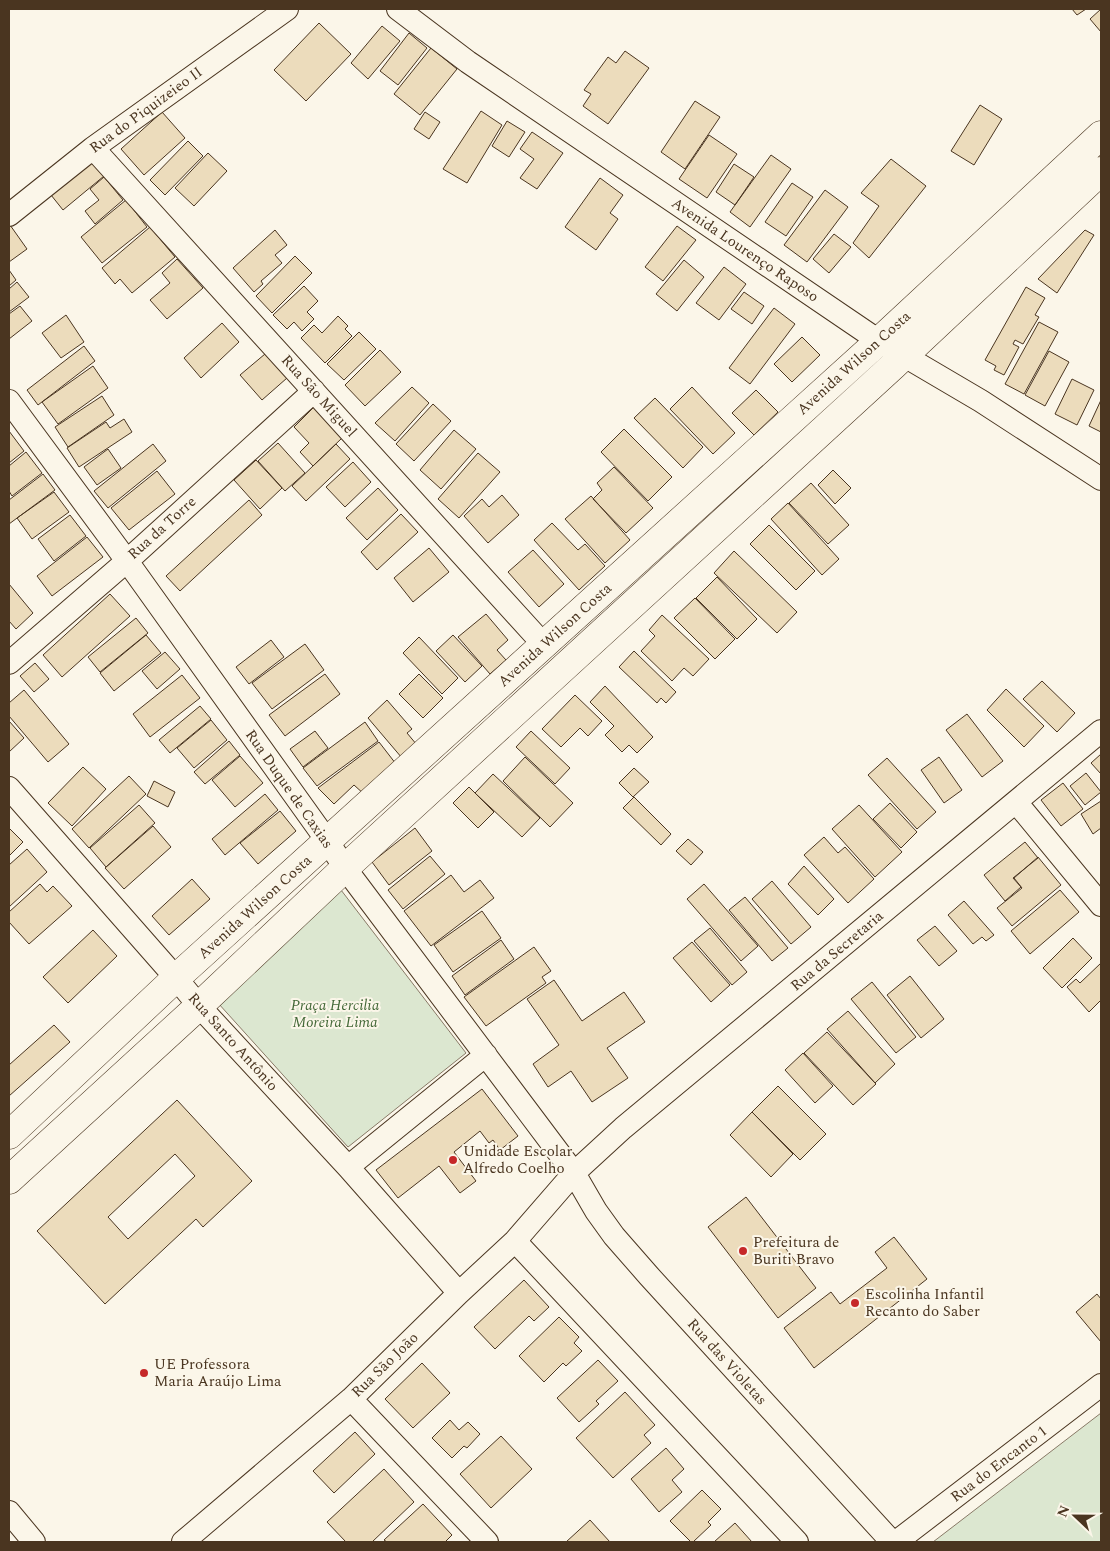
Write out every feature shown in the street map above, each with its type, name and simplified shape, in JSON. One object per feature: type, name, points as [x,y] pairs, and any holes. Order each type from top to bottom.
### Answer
[{"type":"street","name":"Rua do Piquizeieo II","points":[[9,215],[93,148],[287,9]]},
{"type":"street","name":"Avenida Lourenço Raposo","points":[[398,9],[468,62],[879,341],[981,401],[1101,479]]},
{"type":"street","name":"Avenida Wilson Costa","points":[[9,1135],[176,978],[879,341],[1101,136]]},
{"type":"street","name":"Rua São Miguel","points":[[93,148],[544,645]]},
{"type":"street","points":[[9,1180],[199,1006],[345,868],[905,356],[1101,171]]},
{"type":"street","name":"Rua da Torre","points":[[9,663],[127,560],[314,391]]},
{"type":"street","name":"Rua Duque de Caxias","points":[[9,402],[127,560],[345,868],[574,1173]]},
{"type":"street","name":"Rua da Secretaria","points":[[574,1173],[631,1122],[1101,731]]},
{"type":"street","name":"Rua Santo Antônio","points":[[9,788],[199,1006],[348,1167],[459,1292]]},
{"type":"street","points":[[1016,802],[1101,905]]},
{"type":"street","points":[[348,1167],[486,1055]]},
{"type":"street","name":"Rua São João","points":[[183,1542],[350,1399],[459,1292],[515,1241],[574,1173]]},
{"type":"street","name":"Rua das Violetas","points":[[574,1173],[596,1211],[614,1236],[648,1276],[892,1542]]},
{"type":"street","points":[[515,1241],[796,1542]]},
{"type":"street","name":"Rua do Encanto 1","points":[[896,1542],[1101,1385]]},
{"type":"street","points":[[350,1399],[487,1542]]},
{"type":"street","points":[[9,1512],[34,1542]]},
{"type":"green space","name":"Praça Hercilia Moreira Lima","points":[[341,890],[466,1053],[348,1147],[218,1003]]},
{"type":"green space","points":[[1101,1413],[1101,1542],[933,1542]]},
{"type":"building","points":[[1072,9],[1086,9],[1077,15]]},
{"type":"building","points":[[1101,9],[1101,32],[1090,19]]},
{"type":"building","points":[[319,23],[351,54],[306,101],[274,70]]},
{"type":"building","points":[[382,26],[400,41],[368,79],[351,63]]},
{"type":"building","points":[[409,33],[427,48],[398,85],[380,71]]},
{"type":"building","points":[[431,48],[457,69],[420,115],[394,94]]},
{"type":"building","points":[[625,51],[649,68],[608,124],[583,106],[591,94],[584,90],[608,57],[616,63]]},
{"type":"building","points":[[695,101],[720,117],[685,169],[661,152]]},
{"type":"building","points":[[980,105],[1002,119],[974,165],[951,151]]},
{"type":"building","points":[[481,111],[502,125],[467,183],[443,169]]},
{"type":"building","points":[[162,112],[185,138],[144,175],[121,149]]},
{"type":"building","points":[[425,112],[440,122],[429,139],[414,129]]},
{"type":"building","points":[[507,121],[525,132],[509,157],[492,146]]},
{"type":"building","points":[[532,132],[563,153],[537,189],[520,178],[534,159],[520,149]]},
{"type":"building","points":[[709,135],[737,154],[707,198],[679,179]]},
{"type":"building","points":[[188,141],[203,156],[165,195],[150,180]]},
{"type":"building","points":[[208,153],[227,171],[194,206],[175,188]]},
{"type":"building","points":[[771,155],[791,169],[750,227],[730,212]]},
{"type":"building","points":[[891,159],[926,186],[869,258],[853,243],[879,206],[861,193]]},
{"type":"building","points":[[92,161],[104,176],[63,210],[51,195]]},
{"type":"building","points":[[734,164],[754,177],[735,205],[716,192]]},
{"type":"building","points":[[104,177],[123,200],[95,224],[85,211],[99,200],[90,189]]},
{"type":"building","points":[[600,178],[623,195],[610,213],[618,219],[596,250],[565,227]]},
{"type":"building","points":[[792,183],[813,197],[786,236],[765,222]]},
{"type":"building","points":[[825,190],[848,207],[807,262],[784,245]]},
{"type":"building","points":[[126,200],[147,227],[102,263],[81,237]]},
{"type":"building","points":[[9,226],[27,249],[9,262]]},
{"type":"building","points":[[677,226],[696,240],[663,281],[645,267]]},
{"type":"building","points":[[150,227],[175,257],[132,293],[120,279],[115,284],[102,268]]},
{"type":"building","points":[[275,230],[287,245],[275,255],[282,263],[261,281],[263,284],[254,292],[233,268]]},
{"type":"building","points":[[1085,230],[1094,235],[1057,293],[1038,279]]},
{"type":"building","points":[[834,234],[851,247],[829,273],[813,259]]},
{"type":"building","points":[[295,256],[312,273],[272,313],[256,296]]},
{"type":"building","points":[[177,259],[203,288],[167,319],[150,300],[170,283],[162,273]]},
{"type":"building","points":[[684,260],[704,277],[677,311],[656,294]]},
{"type":"building","points":[[724,267],[746,284],[719,320],[696,303]]},
{"type":"building","points":[[9,270],[16,280],[9,286]]},
{"type":"building","points":[[17,282],[29,297],[9,312],[9,289]]},
{"type":"building","points":[[304,286],[318,301],[307,312],[314,319],[302,331],[294,322],[287,329],[273,315]]},
{"type":"building","points":[[1026,287],[1045,298],[1035,315],[1039,317],[1023,344],[1015,340],[1013,344],[1019,347],[1004,375],[994,370],[996,366],[985,360]]},
{"type":"building","points":[[744,292],[764,306],[752,324],[731,309]]},
{"type":"building","points":[[20,306],[32,321],[9,339],[9,314]]},
{"type":"building","points":[[774,308],[795,324],[750,384],[729,368]]},
{"type":"building","points":[[66,315],[84,342],[61,358],[42,333]]},
{"type":"building","points":[[338,316],[348,326],[345,329],[352,336],[325,363],[301,338],[314,325],[322,333]]},
{"type":"building","points":[[1039,322],[1058,332],[1024,394],[1005,384]]},
{"type":"building","points":[[222,323],[239,342],[201,378],[184,358]]},
{"type":"building","points":[[359,332],[376,349],[344,380],[327,364]]},
{"type":"building","points":[[802,337],[820,355],[792,382],[774,364]]},
{"type":"building","points":[[84,346],[95,361],[38,405],[27,390]]},
{"type":"building","points":[[380,350],[401,372],[365,406],[345,385]]},
{"type":"building","points":[[1049,351],[1069,362],[1045,406],[1025,395]]},
{"type":"building","points":[[265,354],[287,378],[262,400],[240,375]]},
{"type":"building","points":[[93,366],[108,388],[58,424],[42,402]]},
{"type":"building","points":[[1072,379],[1094,390],[1077,425],[1055,414]]},
{"type":"building","points":[[412,387],[429,403],[395,441],[375,423]]},
{"type":"building","points":[[692,387],[735,433],[713,454],[670,409]]},
{"type":"building","points":[[756,390],[778,412],[754,435],[732,413]]},
{"type":"building","points":[[102,396],[114,415],[68,447],[55,427]]},
{"type":"building","points":[[655,398],[703,447],[683,468],[634,418]]},
{"type":"building","points":[[1101,400],[1101,432],[1089,426]]},
{"type":"building","points":[[433,404],[451,421],[414,461],[396,444]]},
{"type":"building","points":[[314,407],[342,438],[313,466],[300,452],[309,443],[294,427]]},
{"type":"building","points":[[124,419],[132,432],[79,467],[67,448],[106,422],[110,428]]},
{"type":"building","points":[[624,429],[672,477],[648,501],[601,452]]},
{"type":"building","points":[[454,430],[476,449],[441,489],[420,470]]},
{"type":"building","points":[[9,431],[24,451],[9,463]]},
{"type":"building","points":[[278,443],[305,473],[285,491],[258,461]]},
{"type":"building","points":[[153,444],[166,461],[108,508],[94,491]]},
{"type":"building","points":[[336,444],[350,459],[306,501],[292,486]]},
{"type":"building","points":[[108,449],[121,468],[97,485],[84,467]]},
{"type":"building","points":[[26,452],[42,473],[12,496],[9,491],[9,466]]},
{"type":"building","points":[[478,453],[500,472],[459,518],[438,499]]},
{"type":"building","points":[[256,460],[282,488],[260,509],[234,480]]},
{"type":"building","points":[[353,462],[371,482],[345,507],[326,487]]},
{"type":"building","points":[[614,467],[653,508],[626,533],[593,499],[602,490],[597,483]]},
{"type":"building","points":[[833,470],[851,488],[835,504],[818,485]]},
{"type":"building","points":[[157,471],[175,494],[129,530],[111,508]]},
{"type":"building","points":[[43,474],[55,490],[9,524],[9,500]]},
{"type":"building","points":[[811,483],[849,525],[828,544],[789,503]]},
{"type":"building","points":[[378,488],[398,510],[367,540],[346,518]]},
{"type":"building","points":[[54,492],[69,512],[32,539],[17,518]]},
{"type":"building","points":[[502,495],[519,515],[488,543],[464,516],[482,499],[489,507]]},
{"type":"building","points":[[591,496],[630,540],[605,563],[565,519]]},
{"type":"building","points":[[249,500],[262,515],[180,591],[166,576]]},
{"type":"building","points":[[788,503],[839,559],[822,575],[771,519]]},
{"type":"building","points":[[401,514],[418,532],[377,570],[361,552]]},
{"type":"building","points":[[70,515],[86,536],[54,561],[38,539]]},
{"type":"building","points":[[552,523],[578,550],[585,544],[605,566],[579,590],[534,540]]},
{"type":"building","points":[[769,525],[815,571],[796,590],[750,544]]},
{"type":"building","points":[[87,537],[103,557],[52,596],[37,576]]},
{"type":"building","points":[[429,548],[449,572],[413,602],[394,578]]},
{"type":"building","points":[[533,550],[564,584],[539,607],[508,572]]},
{"type":"building","points":[[734,551],[797,612],[777,633],[714,573]]},
{"type":"building","points":[[717,577],[757,619],[737,639],[696,598]]},
{"type":"building","points":[[9,584],[33,613],[16,629],[9,621]]},
{"type":"building","points":[[110,594],[130,616],[62,677],[43,655]]},
{"type":"building","points":[[695,598],[735,639],[715,659],[674,618]]},
{"type":"building","points":[[486,614],[508,640],[497,650],[506,660],[490,674],[458,637]]},
{"type":"building","points":[[662,615],[709,659],[693,676],[684,668],[672,681],[641,651],[655,636],[649,630]]},
{"type":"building","points":[[136,618],[148,633],[100,672],[88,657]]},
{"type":"building","points":[[146,635],[161,653],[114,691],[100,673]]},
{"type":"building","points":[[453,635],[482,666],[465,682],[436,651]]},
{"type":"building","points":[[419,637],[458,678],[442,694],[403,653]]},
{"type":"building","points":[[271,640],[284,657],[249,684],[236,667]]},
{"type":"building","points":[[305,644],[324,670],[272,709],[252,683]]},
{"type":"building","points":[[634,651],[676,692],[666,703],[661,698],[657,703],[619,667]]},
{"type":"building","points":[[165,652],[180,669],[157,689],[142,671]]},
{"type":"building","points":[[35,663],[49,679],[34,692],[20,676]]},
{"type":"building","points":[[325,674],[340,694],[285,736],[269,715]]},
{"type":"building","points":[[419,674],[443,698],[423,718],[399,694]]},
{"type":"building","points":[[182,675],[200,698],[150,737],[133,714]]},
{"type":"building","points":[[1042,681],[1075,713],[1057,732],[1023,699]]},
{"type":"building","points":[[605,686],[653,737],[637,753],[629,745],[622,752],[605,735],[614,726],[590,702]]},
{"type":"building","points":[[1006,689],[1044,726],[1024,747],[987,710]]},
{"type":"building","points":[[24,690],[69,744],[48,762],[9,716],[9,703]]},
{"type":"building","points":[[575,695],[602,721],[588,736],[580,728],[561,747],[542,729]]},
{"type":"building","points":[[387,700],[412,729],[407,733],[417,745],[402,758],[368,718]]},
{"type":"building","points":[[200,706],[211,719],[170,753],[159,740]]},
{"type":"building","points":[[967,714],[1003,761],[982,777],[946,730]]},
{"type":"building","points":[[211,720],[227,740],[194,768],[177,748]]},
{"type":"building","points":[[9,721],[24,738],[9,752]]},
{"type":"building","points":[[365,722],[378,741],[317,786],[303,768]]},
{"type":"building","points":[[315,731],[328,748],[303,767],[290,749]]},
{"type":"building","points":[[531,731],[570,768],[555,784],[516,747]]},
{"type":"building","points":[[229,741],[240,755],[205,784],[194,772]]},
{"type":"building","points":[[379,742],[396,764],[365,795],[354,785],[334,804],[318,788]]},
{"type":"building","points":[[1101,754],[1101,774],[1091,763]]},
{"type":"building","points":[[240,756],[263,783],[235,807],[212,780]]},
{"type":"building","points":[[525,757],[573,803],[550,827],[503,781]]},
{"type":"building","points":[[939,757],[962,790],[944,803],[921,770]]},
{"type":"building","points":[[887,758],[936,812],[917,829],[868,775]]},
{"type":"building","points":[[83,767],[106,789],[72,826],[48,803]]},
{"type":"building","points":[[634,768],[649,782],[633,797],[619,783]]},
{"type":"building","points":[[1086,773],[1101,792],[1085,805],[1070,786]]},
{"type":"building","points":[[493,774],[540,818],[522,837],[475,793]]},
{"type":"building","points":[[129,776],[146,794],[89,848],[72,829]]},
{"type":"building","points":[[154,781],[175,792],[168,807],[147,796]]},
{"type":"building","points":[[1063,783],[1083,809],[1061,826],[1041,800]]},
{"type":"building","points":[[469,787],[494,812],[478,828],[453,803]]},
{"type":"building","points":[[265,794],[278,810],[225,855],[212,839]]},
{"type":"building","points":[[634,797],[671,834],[661,845],[623,808]]},
{"type":"building","points":[[1101,801],[1101,828],[1093,834],[1081,814]]},
{"type":"building","points":[[890,803],[917,832],[901,848],[873,819]]},
{"type":"building","points":[[139,805],[155,823],[106,867],[90,848]]},
{"type":"building","points":[[859,805],[902,852],[875,877],[832,829]]},
{"type":"building","points":[[280,811],[296,831],[258,864],[240,843]]},
{"type":"building","points":[[153,826],[171,847],[124,889],[105,868]]},
{"type":"building","points":[[9,828],[23,842],[9,856]]},
{"type":"building","points":[[415,828],[432,851],[389,885],[372,862]]},
{"type":"building","points":[[824,837],[838,853],[845,847],[874,879],[848,903],[804,855]]},
{"type":"building","points":[[688,839],[703,852],[691,865],[676,851]]},
{"type":"building","points":[[1025,842],[1038,858],[1013,878],[1021,887],[1005,901],[984,875]]},
{"type":"building","points":[[27,849],[47,872],[9,907],[9,865]]},
{"type":"building","points":[[430,856],[445,874],[403,909],[388,890]]},
{"type":"building","points":[[1038,857],[1061,885],[1012,926],[997,908],[1022,888],[1014,878]]},
{"type":"building","points":[[804,866],[834,899],[818,915],[788,884]]},
{"type":"building","points":[[451,875],[464,892],[480,880],[494,898],[431,946],[404,911]]},
{"type":"building","points":[[192,879],[210,899],[169,935],[152,916]]},
{"type":"building","points":[[772,881],[811,927],[791,944],[752,899]]},
{"type":"building","points":[[40,884],[47,892],[53,886],[72,906],[29,944],[9,922],[9,912]]},
{"type":"building","points":[[704,884],[758,946],[741,961],[687,899]]},
{"type":"building","points":[[1060,890],[1079,912],[1030,954],[1011,931]]},
{"type":"building","points":[[745,897],[788,948],[772,961],[729,910]]},
{"type":"building","points":[[964,901],[994,935],[986,941],[982,937],[973,944],[948,915]]},
{"type":"building","points":[[482,911],[501,938],[453,972],[434,945]]},
{"type":"building","points":[[935,926],[957,951],[939,966],[917,940]]},
{"type":"building","points":[[710,928],[747,972],[732,985],[694,941]]},
{"type":"building","points":[[93,930],[117,956],[68,1003],[43,977]]},
{"type":"building","points":[[1073,938],[1092,958],[1062,988],[1043,968]]},
{"type":"building","points":[[501,940],[514,959],[465,995],[452,976]]},
{"type":"building","points":[[692,942],[730,985],[711,1002],[673,958]]},
{"type":"building","points":[[534,947],[551,971],[542,977],[546,983],[486,1026],[464,997]]},
{"type":"building","points":[[1101,963],[1101,1000],[1089,1012],[1067,987],[1076,979],[1080,983]]},
{"type":"building","points":[[910,976],[944,1019],[921,1038],[887,995]]},
{"type":"building","points":[[554,980],[582,1021],[624,992],[645,1022],[607,1048],[628,1078],[592,1102],[571,1071],[548,1087],[533,1064],[559,1045],[527,999]]},
{"type":"building","points":[[872,982],[916,1037],[896,1053],[851,999]]},
{"type":"building","points":[[848,1011],[895,1064],[875,1083],[827,1029]]},
{"type":"building","points":[[54,1025],[70,1042],[9,1096],[9,1065]]},
{"type":"building","points":[[827,1032],[876,1084],[853,1105],[804,1053]]},
{"type":"building","points":[[803,1053],[833,1086],[815,1103],[785,1070]]},
{"type":"building","points":[[778,1086],[826,1134],[800,1160],[752,1112]]},
{"type":"building","points":[[482,1089],[518,1136],[500,1150],[493,1140],[489,1143],[480,1131],[454,1152],[476,1181],[460,1193],[439,1166],[398,1198],[376,1170]]},
{"type":"building","points":[[177,1100],[252,1181],[203,1227],[196,1219],[105,1304],[37,1231]],"holes":[[[175,1154],[195,1176],[128,1239],[108,1217]]]},
{"type":"building","points":[[752,1112],[793,1154],[771,1177],[730,1135]]},
{"type":"building","points":[[746,1197],[816,1288],[778,1318],[708,1227]]},
{"type":"building","name":"Escolinha Infantil Recanto do Saber","points":[[894,1237],[927,1279],[814,1368],[784,1328],[831,1292],[840,1304],[887,1268],[875,1252]]},
{"type":"building","points":[[524,1280],[549,1307],[534,1321],[529,1316],[495,1349],[474,1327]]},
{"type":"building","points":[[1097,1294],[1101,1299],[1101,1342],[1076,1312]]},
{"type":"building","points":[[559,1317],[579,1337],[574,1343],[582,1351],[566,1366],[563,1363],[544,1382],[519,1356]]},
{"type":"building","points":[[598,1360],[618,1381],[596,1401],[599,1404],[579,1422],[557,1398]]},
{"type":"building","points":[[422,1363],[450,1393],[413,1428],[385,1399]]},
{"type":"building","points":[[625,1392],[655,1425],[644,1435],[651,1443],[613,1478],[576,1438]]},
{"type":"building","points":[[450,1420],[459,1430],[468,1422],[480,1434],[467,1448],[464,1446],[452,1458],[432,1438]]},
{"type":"building","points":[[355,1432],[375,1454],[334,1493],[313,1471]]},
{"type":"building","points":[[501,1436],[532,1469],[491,1508],[460,1474]]},
{"type":"building","points":[[666,1448],[684,1469],[672,1480],[682,1492],[659,1512],[631,1479]]},
{"type":"building","points":[[384,1469],[414,1502],[372,1542],[346,1542],[327,1522]]},
{"type":"building","points":[[702,1490],[721,1509],[708,1522],[711,1525],[691,1542],[670,1521]]},
{"type":"building","points":[[423,1504],[452,1535],[445,1542],[387,1542],[384,1540]]},
{"type":"building","points":[[590,1520],[610,1542],[566,1542]]},
{"type":"building","points":[[735,1523],[752,1542],[714,1542]]},
{"type":"place","name":"Unidade Escolar Alfredo Coelho","points":[[453,1160]]},
{"type":"place","name":"Prefeitura de Buriti Bravo","points":[[743,1251]]},
{"type":"place","name":"Escolinha Infantil Recanto do Saber","points":[[855,1303]]},
{"type":"place","name":"UE Professora Maria Araújo Lima","points":[[144,1373]]}]
